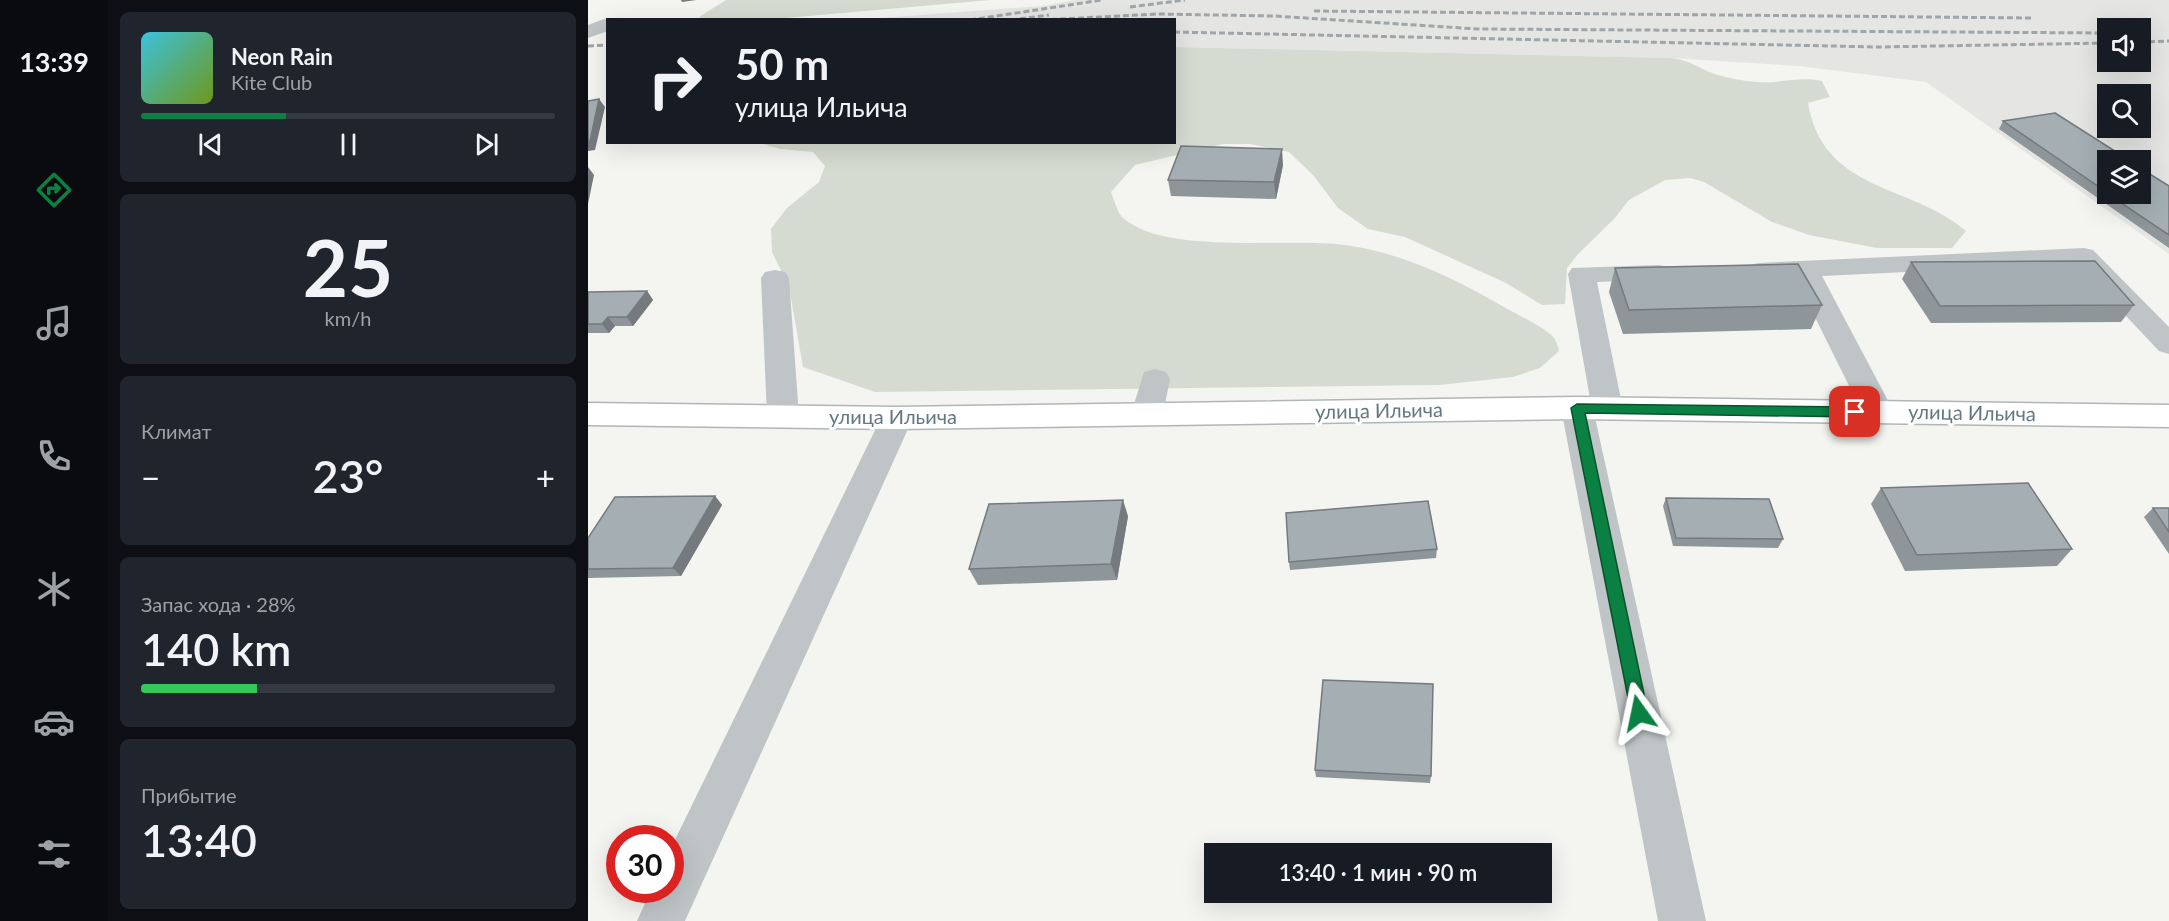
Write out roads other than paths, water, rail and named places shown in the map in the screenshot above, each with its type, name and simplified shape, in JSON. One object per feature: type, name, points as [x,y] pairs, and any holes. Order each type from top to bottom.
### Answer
[{"type":"main road","name":"улица Ильича","points":[[588,414],[897,418],[1592,409],[2169,416]]},
{"type":"street","points":[[1735,272],[2084,256],[2169,344]]},
{"type":"street","points":[[1805,270],[1878,412]]},
{"type":"street","points":[[1682,921],[1592,409],[1582,274],[1688,272]]},
{"type":"street","points":[[775,278],[783,416]]},
{"type":"street","points":[[1147,414],[1155,379]]},
{"type":"street","points":[[661,921],[897,418]]},
{"type":"railway","points":[[983,18],[1102,0]]},
{"type":"railway","points":[[1130,7],[1185,0]]},
{"type":"railway","points":[[1314,11],[2032,18]]},
{"type":"railway","points":[[1081,18],[1158,14],[1274,16],[1478,29],[2097,33]]},
{"type":"railway","points":[[1026,18],[1049,15]]},
{"type":"railway","points":[[1176,32],[1878,47],[2097,43]]},
{"type":"railway","points":[[2151,42],[2169,41]]},
{"type":"railway","points":[[588,46],[606,45]]}]
